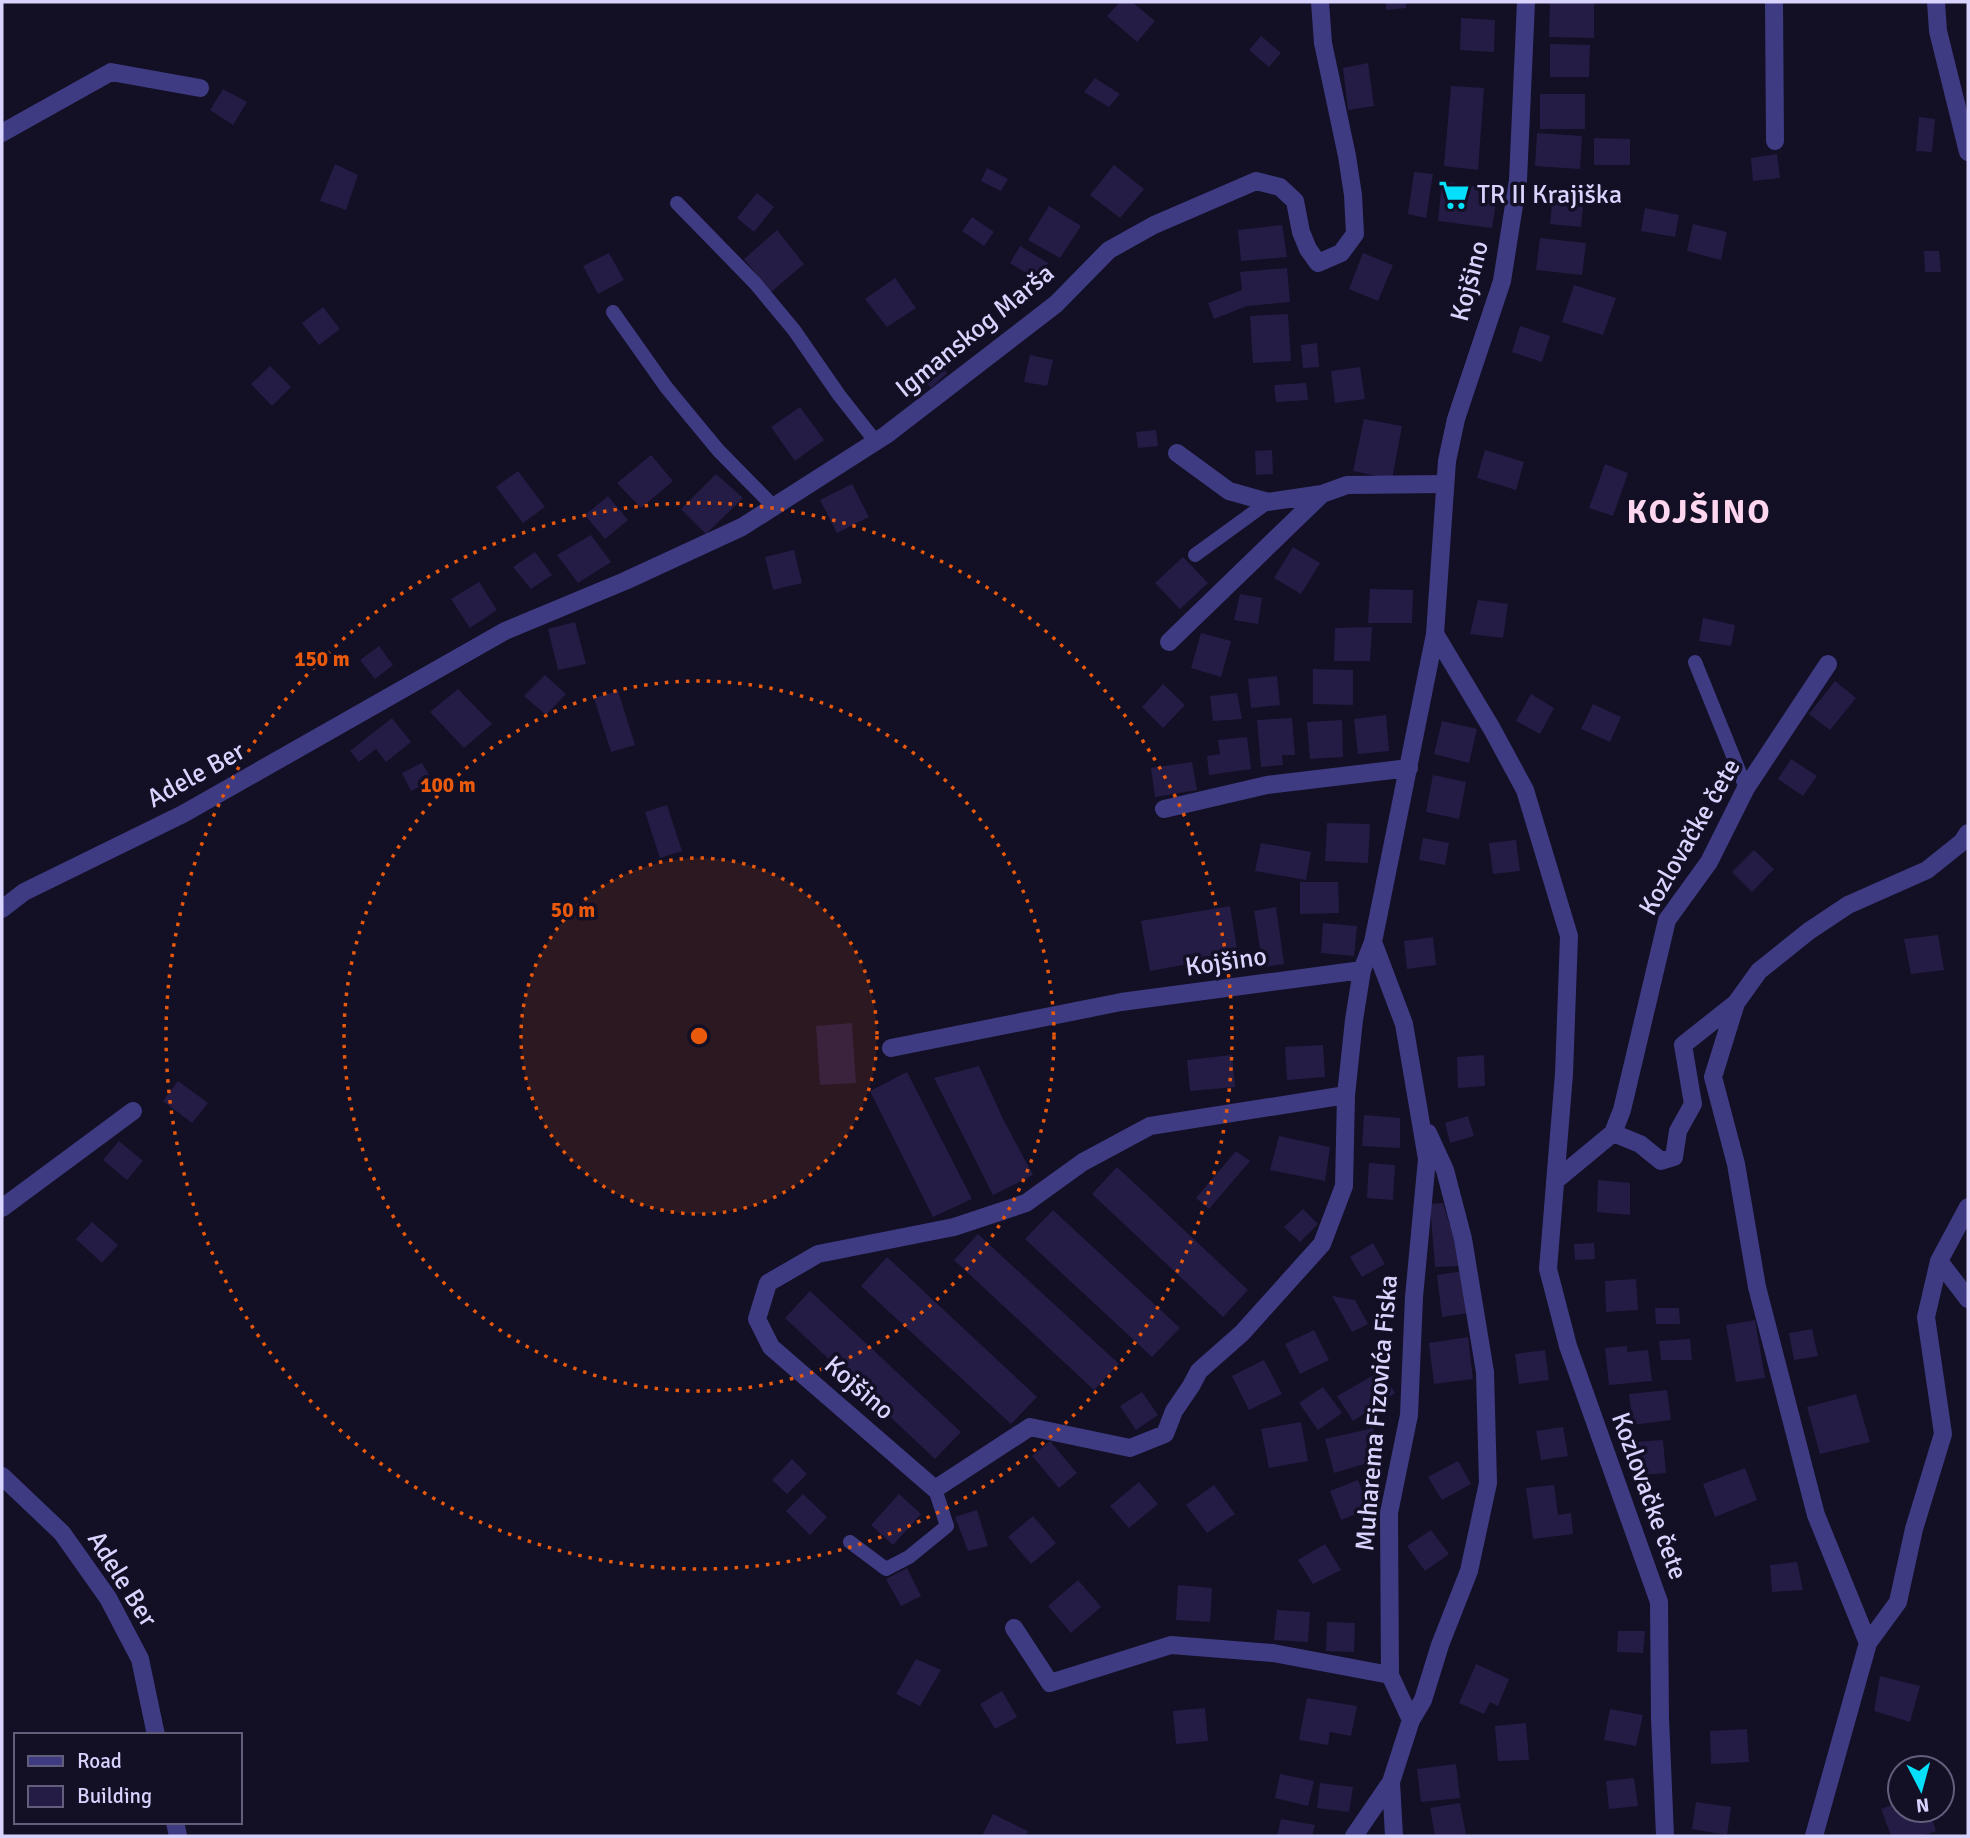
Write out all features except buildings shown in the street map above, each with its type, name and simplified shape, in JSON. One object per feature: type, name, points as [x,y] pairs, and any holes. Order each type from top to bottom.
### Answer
[{"type":"street","name":"Igmanskog Marša","points":[[413,684],[505,632],[743,527],[876,442],[1056,304],[1109,250],[1154,225],[1256,181],[1280,187],[1295,201],[1301,232],[1318,262],[1341,253],[1355,234],[1353,195],[1323,43],[1320,2]]},
{"type":"street","name":"Kojšino","points":[[1346,1095],[1150,1126],[1083,1162],[1026,1203],[954,1227],[818,1254],[768,1283],[757,1319],[771,1347],[935,1489],[1030,1427],[1130,1448],[1165,1434],[1174,1411],[1199,1371],[1242,1333],[1322,1244],[1344,1186],[1346,1095],[1362,970],[1373,943],[1435,634],[1447,461],[1456,419],[1502,281],[1518,180],[1526,2]]},
{"type":"street","points":[[1774,2],[1775,141]]},
{"type":"street","points":[[1936,2],[1938,31],[1968,152]]},
{"type":"street","points":[[2,133],[111,72],[200,88]]},
{"type":"street","points":[[1177,453],[1229,491],[1268,502],[1322,494],[1347,485],[1445,484]]},
{"type":"street","points":[[1169,642],[1322,494]]},
{"type":"street","name":"Kozlovačke čete","points":[[1435,634],[1525,790],[1569,936],[1564,1074],[1548,1269],[1572,1359],[1659,1602],[1665,1836]]},
{"type":"street","name":"Kozlovačke čete","points":[[1614,1133],[1622,1110],[1667,920],[1709,862],[1746,789],[1828,664]]},
{"type":"street","name":"Adele Ber","points":[[2,909],[24,892],[183,814],[413,684]]},
{"type":"street","points":[[1164,809],[1268,785],[1409,768]]},
{"type":"street","points":[[1555,1181],[1614,1133],[1640,1144],[1661,1161],[1674,1157],[1678,1132],[1693,1104],[1683,1045],[1736,1003],[1759,971],[1810,932],[1848,905],[1927,870],[1962,842],[1968,833]]},
{"type":"street","name":"Muharema Fizovića Fiska","points":[[1373,943],[1404,1024],[1427,1159],[1414,1297],[1409,1415],[1389,1513],[1390,1675],[1410,1720]]},
{"type":"street","name":"Kojšino","points":[[891,1048],[1121,1002],[1362,970]]},
{"type":"street","points":[[1736,1003],[1713,1077],[1736,1164],[1757,1287],[1816,1515],[1868,1643]]},
{"type":"street","points":[[2,1208],[133,1111]]},
{"type":"street","name":"Muharema Fizovića Fiska","points":[[1394,1836],[1391,1782],[1410,1720],[1423,1700],[1440,1645],[1469,1571],[1488,1483],[1485,1372],[1463,1239],[1445,1170],[1420,1114]]},
{"type":"street","points":[[1814,1836],[1868,1643],[1898,1602],[1914,1529],[1943,1434],[1926,1317],[1939,1261],[1968,1207]]},
{"type":"street","points":[[1939,1261],[1968,1298]]},
{"type":"street","name":"Adele Ber","points":[[2,1476],[62,1533],[108,1598],[139,1659],[156,1733]]},
{"type":"street","points":[[1014,1628],[1051,1683],[1171,1644],[1273,1653],[1390,1675]]},
{"type":"street","points":[[1354,1836],[1391,1782]]},
{"type":"lane","points":[[677,203],[755,283],[876,442]]},
{"type":"lane","points":[[613,312],[675,398],[718,450],[774,507]]},
{"type":"lane","points":[[1195,555],[1268,502]]},
{"type":"lane","points":[[1695,662],[1746,789]]},
{"type":"lane","points":[[850,1542],[886,1569],[909,1556],[947,1526],[935,1489]]},
{"type":"place","name":"TR II Krajiška","points":[[1454,195]]},
{"type":"district","name":"KOJŠINO","points":[[1699,512]]}]
